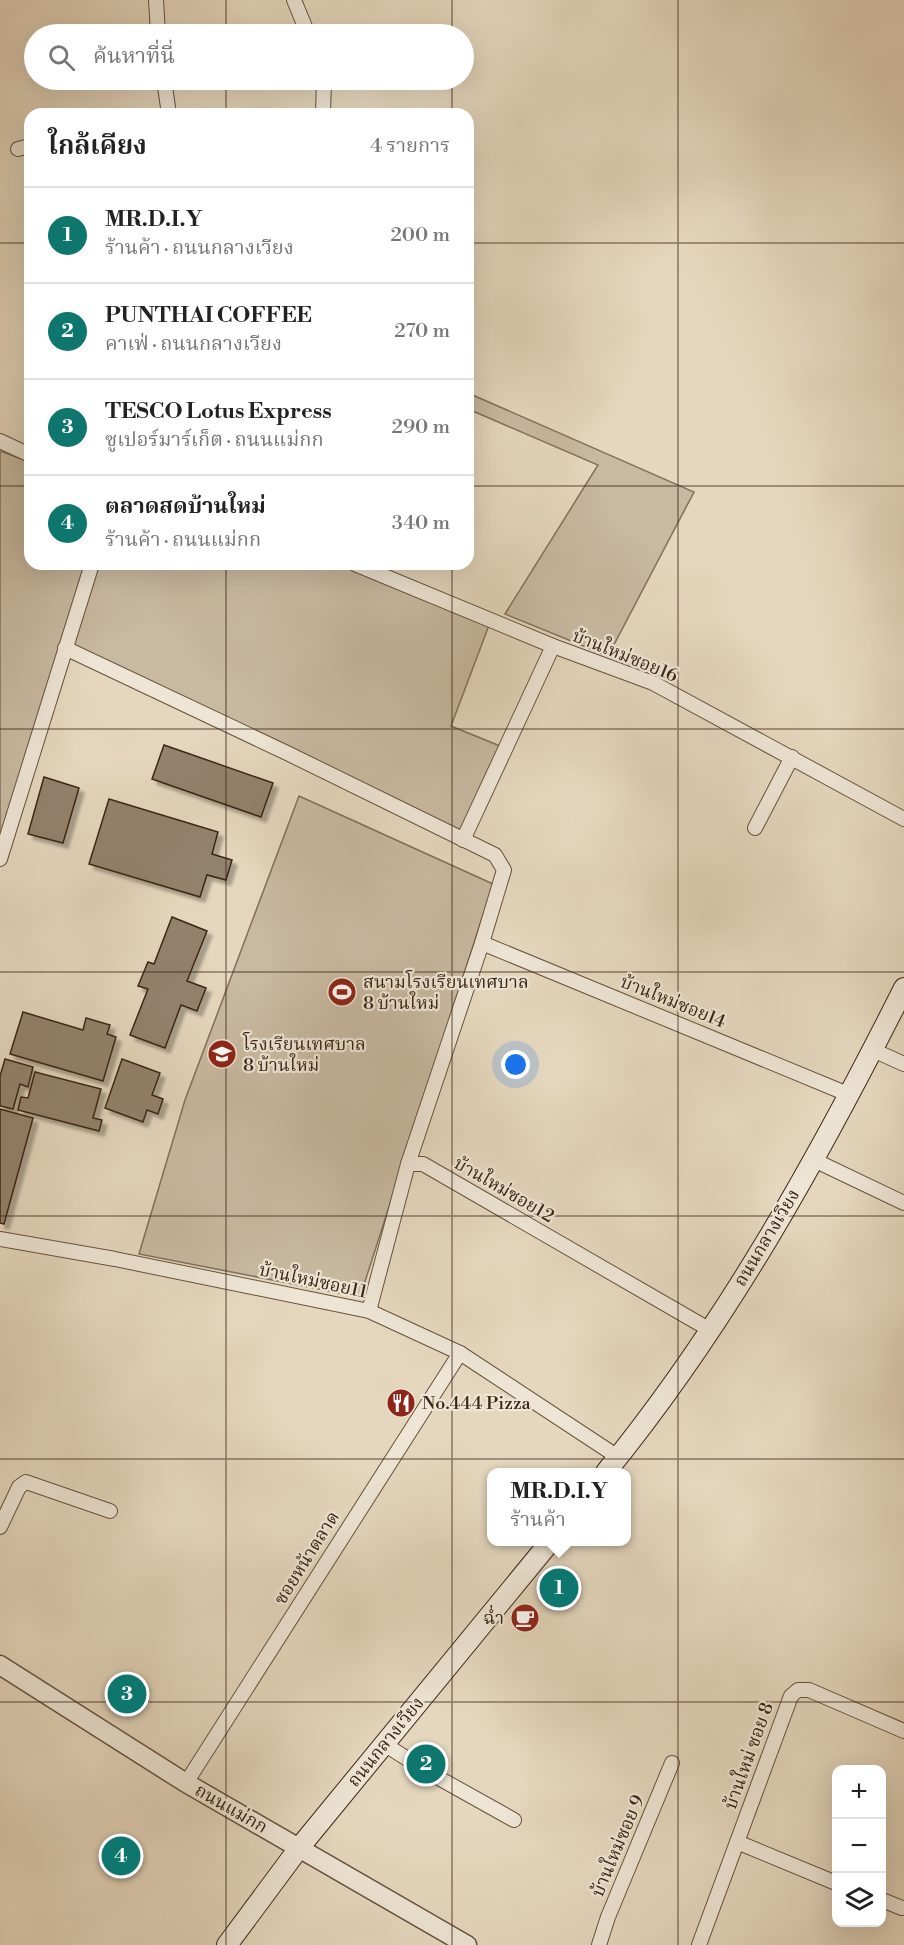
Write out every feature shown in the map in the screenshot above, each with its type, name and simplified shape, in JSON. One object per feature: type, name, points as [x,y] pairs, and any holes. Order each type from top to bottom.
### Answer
[{"type":"main road","name":"ถนนกลางเวียง","points":[[612,1465],[712,1330],[814,1160],[904,988]]},
{"type":"main road","name":"ถนนกลางเวียง","points":[[227,1945],[299,1848],[547,1546]]},
{"type":"street","points":[[156,0],[157,24]]},
{"type":"street","points":[[294,0],[304,24]]},
{"type":"street","points":[[165,90],[168,108]]},
{"type":"street","points":[[323,108],[324,90]]},
{"type":"street","points":[[0,441],[24,452]]},
{"type":"street","points":[[0,859],[91,570]]},
{"type":"street","name":"บ้านใหม่ซอย16","points":[[369,570],[553,646],[653,683],[904,819]]},
{"type":"street","points":[[463,840],[553,646]]},
{"type":"street","points":[[65,648],[495,855],[504,870],[408,1164],[369,1311]]},
{"type":"street","points":[[755,828],[792,757]]},
{"type":"street","name":"บ้านใหม่ซอย14","points":[[482,943],[850,1095]]},
{"type":"street","points":[[873,1050],[904,1064]]},
{"type":"street","points":[[814,1160],[904,1203]]},
{"type":"street","name":"บ้านใหม่ซอย12","points":[[408,1164],[423,1164],[712,1330]]},
{"type":"street","name":"บ้านใหม่ซอย11","points":[[0,1239],[115,1259],[369,1311],[460,1353],[612,1465]]},
{"type":"street","name":"ซอยหน้าตลาด","points":[[186,1784],[460,1353]]},
{"type":"street","points":[[0,1527],[18,1487],[26,1482],[110,1511]]},
{"type":"street","name":"ถนนแม่กก","points":[[0,1665],[186,1784],[299,1848],[443,1938],[467,1945]]},
{"type":"street","name":"บ้านใหม่ ซอย 8","points":[[699,1945],[790,1696],[798,1690],[809,1690],[904,1731]]},
{"type":"street","points":[[384,1744],[428,1772],[514,1820]]},
{"type":"street","name":"บ้านใหม่ซอย 9","points":[[599,1945],[608,1917],[672,1763]]},
{"type":"street","points":[[737,1842],[832,1881]]},
{"type":"street","points":[[886,1902],[902,1908]]},
{"type":"shaded area","points":[[474,396],[694,492],[608,656],[505,614],[598,465],[474,412]]},
{"type":"shaded area","points":[[0,451],[24,460],[24,570],[370,570],[491,620],[451,726],[505,748],[463,840],[67,650],[0,862]]},
{"type":"shaded area","name":"สนามโรงเรียนเทศบาล 8 บ้านใหม่","points":[[299,796],[493,884],[360,1297],[139,1254],[185,1100]]},
{"type":"building","points":[[164,745],[273,783],[261,817],[152,779]]},
{"type":"building","points":[[44,777],[79,788],[63,843],[28,834]]},
{"type":"building","points":[[109,799],[218,832],[212,854],[232,860],[226,880],[207,875],[200,897],[89,864]]},
{"type":"building","points":[[172,917],[207,931],[187,981],[206,988],[197,1011],[181,1005],[165,1048],[130,1035],[148,989],[138,986],[148,962],[154,964]]},
{"type":"building","points":[[23,1012],[83,1030],[86,1018],[110,1025],[107,1034],[116,1037],[103,1081],[10,1054]]},
{"type":"building","points":[[5,1059],[33,1067],[28,1087],[20,1084],[13,1109],[0,1106],[0,1076]]},
{"type":"building","points":[[122,1059],[160,1073],[152,1095],[163,1099],[158,1114],[147,1110],[143,1122],[105,1108]]},
{"type":"building","points":[[35,1072],[101,1089],[93,1118],[102,1120],[99,1131],[18,1110],[21,1097],[28,1098]]},
{"type":"building","points":[[0,1109],[33,1118],[4,1224],[0,1223]]},
{"type":"place","name":"สนามโรงเรียนเทศบาล 8 บ้านใหม่","points":[[342,992]]},
{"type":"place","name":"โรงเรียนเทศบาล 8 บ้านใหม่","points":[[222,1054]]},
{"type":"place","name":"No.444 Pizza","points":[[401,1403]]},
{"type":"place","name":"MR.D.I.Y","points":[[559,1588]]},
{"type":"place","name":"ฉ่ำ","points":[[525,1618]]},
{"type":"place","name":"TESCO Lotus Express","points":[[127,1694]]},
{"type":"place","name":"PUNTHAI COFFEE","points":[[426,1764]]},
{"type":"place","name":"ตลาดสดบ้านใหม่","points":[[121,1856]]}]
